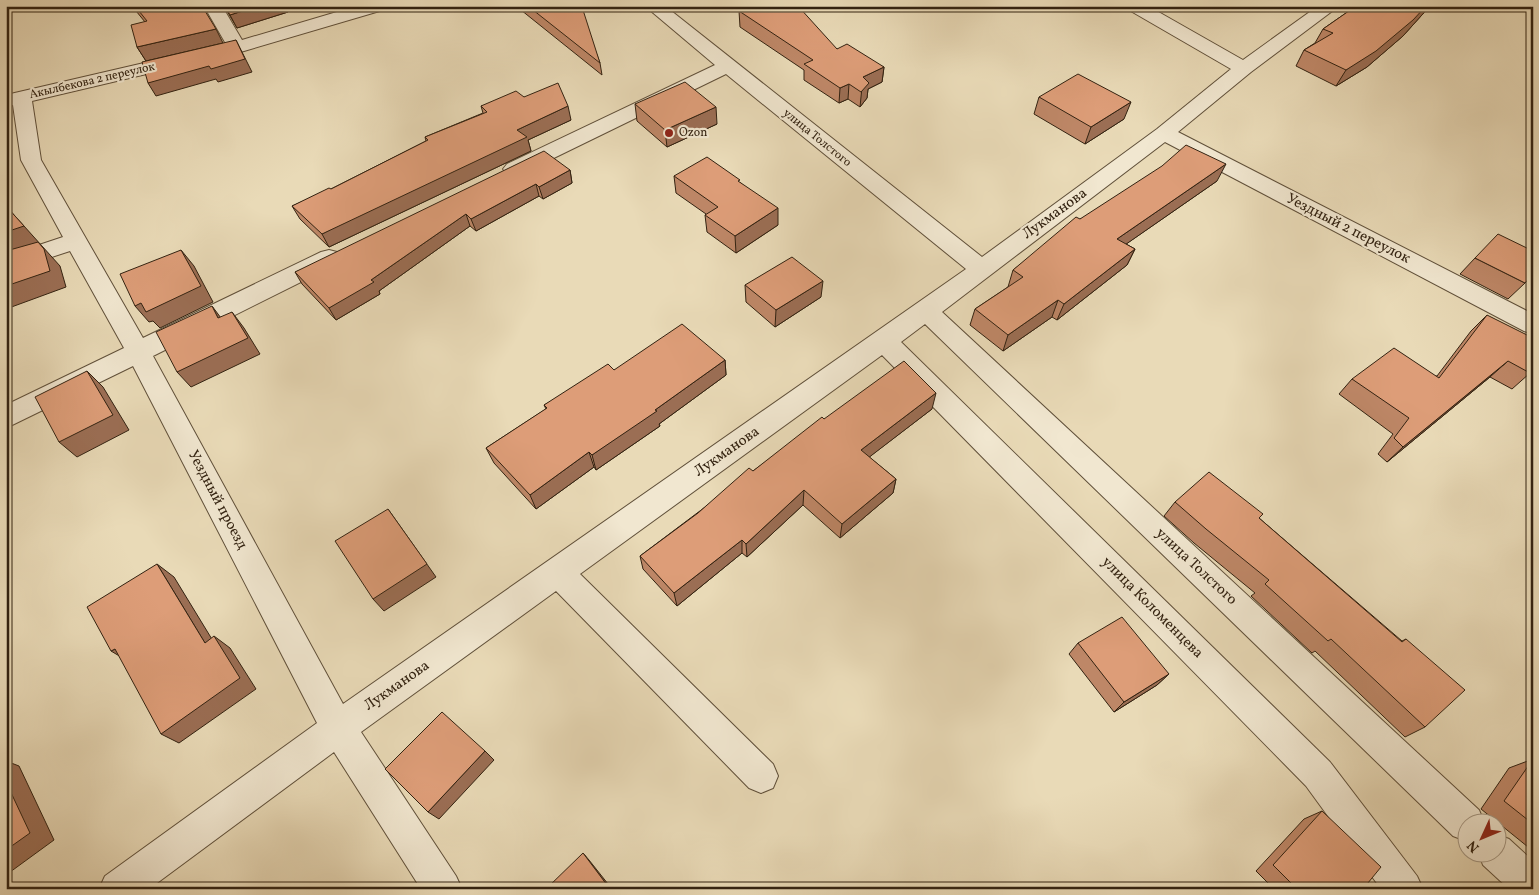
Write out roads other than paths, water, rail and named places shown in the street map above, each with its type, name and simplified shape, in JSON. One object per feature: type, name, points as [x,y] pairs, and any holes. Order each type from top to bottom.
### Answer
[{"type":"street","points":[[213,6],[237,47]]},
{"type":"street","name":"Акылбекова 2 переулок","points":[[14,99],[237,47],[377,6]]},
{"type":"street","name":"улица Толстого","points":[[654,6],[981,269]]},
{"type":"street","points":[[1135,6],[1244,68]]},
{"type":"street","name":"Лукманова","points":[[118,889],[338,728],[926,311],[1164,133],[1244,68],[1330,6]]},
{"type":"street","points":[[495,178],[727,66]]},
{"type":"street","name":"Уездный проезд","points":[[14,99],[31,160],[138,351],[338,728],[443,889]]},
{"type":"street","name":"Уездный 2 переулок","points":[[1164,133],[1533,325]]},
{"type":"street","points":[[6,264],[76,241]]},
{"type":"street","points":[[6,417],[352,247]]},
{"type":"street","name":"улица Толстого","points":[[926,311],[1456,814]]},
{"type":"street","name":"улица Коломенцева","points":[[884,341],[1318,774],[1404,889]]},
{"type":"street","points":[[558,572],[761,776]]},
{"type":"street","points":[[1506,861],[1533,886]]},
{"type":"place","name":"Ozon","points":[[669,133]]}]
